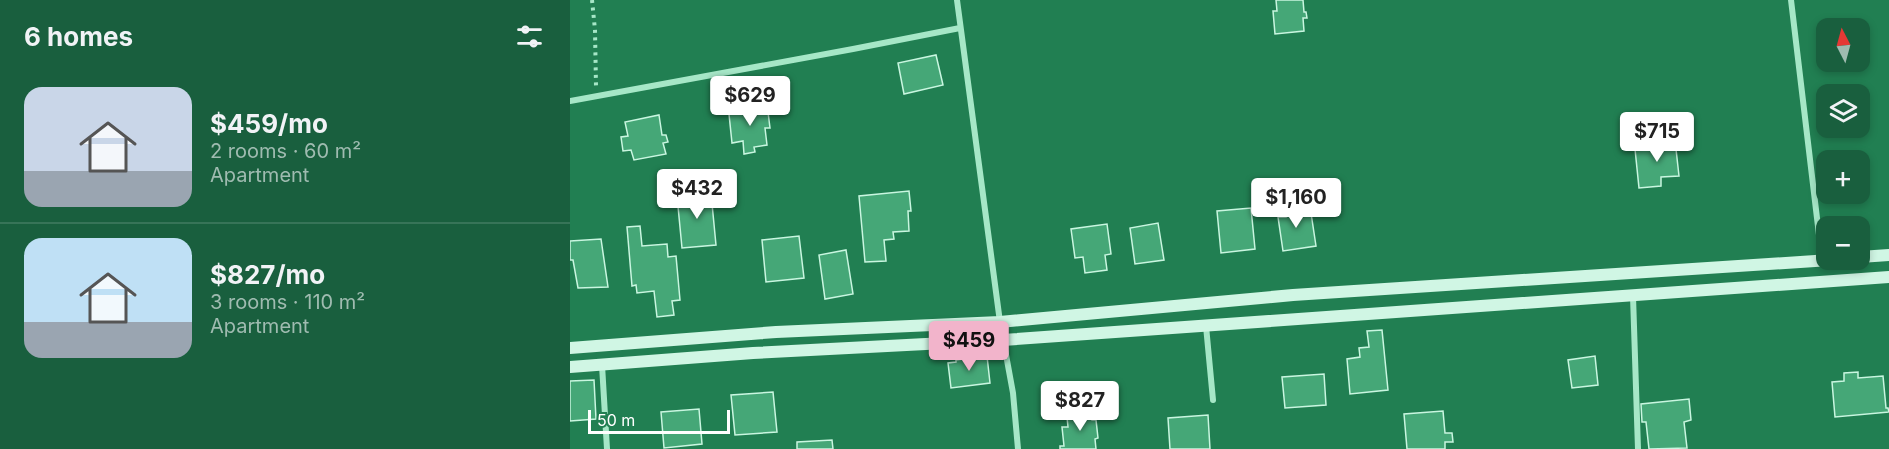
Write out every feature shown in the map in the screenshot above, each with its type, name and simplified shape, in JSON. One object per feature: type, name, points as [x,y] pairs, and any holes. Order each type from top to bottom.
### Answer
[{"type":"street","points":[[957,0],[1000,321],[1013,393],[1018,449]]},
{"type":"street","points":[[1791,0],[1820,216]]},
{"type":"street","points":[[570,100],[841,52],[960,28]]},
{"type":"street","points":[[1870,256],[1889,255]]},
{"type":"street","points":[[570,348],[776,332],[1000,321],[1293,296],[1816,261]]},
{"type":"street","points":[[570,367],[753,353],[1004,340],[1889,277]]},
{"type":"street","points":[[1633,296],[1638,449]]},
{"type":"street","points":[[1206,326],[1213,400]]},
{"type":"street","points":[[602,365],[606,449]]},
{"type":"path","points":[[592,0],[596,96]]},
{"type":"building","points":[[1276,0],[1303,0],[1307,18],[1303,18],[1304,31],[1275,34],[1273,11],[1277,11]]},
{"type":"building","points":[[936,55],[943,85],[904,94],[898,63]]},
{"type":"building","points":[[767,104],[770,128],[765,128],[767,145],[754,147],[755,152],[744,154],[743,141],[732,143],[729,114],[735,113],[735,108]]},
{"type":"building","points":[[659,115],[662,135],[666,135],[668,142],[663,143],[666,154],[634,160],[631,150],[623,151],[621,137],[628,136],[625,122]]},
{"type":"building","points":[[1675,140],[1679,176],[1661,177],[1661,186],[1639,188],[1635,149],[1651,147],[1651,143]]},
{"type":"building","points":[[909,191],[911,211],[908,211],[909,231],[893,232],[894,239],[884,240],[886,261],[865,262],[859,196]]},
{"type":"building","points":[[711,193],[716,245],[682,248],[677,196]]},
{"type":"building","points":[[1299,204],[1300,214],[1311,213],[1316,246],[1283,251],[1278,217],[1286,217],[1284,206]]},
{"type":"building","points":[[1251,208],[1255,249],[1221,253],[1217,211]]},
{"type":"building","points":[[1158,223],[1164,260],[1135,264],[1130,228]]},
{"type":"building","points":[[1107,224],[1111,254],[1105,255],[1107,270],[1085,273],[1083,257],[1075,258],[1071,229]]},
{"type":"building","points":[[640,226],[642,246],[667,244],[668,257],[676,256],[680,300],[672,301],[674,315],[657,317],[654,291],[637,293],[636,285],[632,286],[627,227]]},
{"type":"building","points":[[799,236],[804,278],[766,282],[762,240]]},
{"type":"building","points":[[601,239],[608,287],[578,288],[573,260],[570,260],[570,241]]},
{"type":"building","points":[[846,250],[853,294],[825,299],[819,255]]},
{"type":"building","points":[[1382,330],[1388,390],[1350,394],[1347,359],[1360,357],[1359,348],[1369,347],[1367,331]]},
{"type":"building","points":[[987,356],[990,383],[951,388],[948,363]]},
{"type":"building","points":[[1595,356],[1598,385],[1572,388],[1568,360]]},
{"type":"building","points":[[1858,372],[1858,378],[1883,376],[1886,408],[1889,412],[1835,417],[1832,382],[1844,381],[1844,373]]},
{"type":"building","points":[[1324,374],[1326,405],[1285,408],[1282,377]]},
{"type":"building","points":[[594,380],[596,419],[570,421],[570,381]]},
{"type":"building","points":[[773,392],[777,432],[735,435],[731,395]]},
{"type":"building","points":[[1689,399],[1691,420],[1684,422],[1687,448],[1649,449],[1646,422],[1642,422],[1641,404]]},
{"type":"building","points":[[699,409],[702,444],[664,448],[661,412]]},
{"type":"building","points":[[1091,409],[1092,420],[1096,420],[1098,438],[1095,439],[1096,449],[1060,449],[1060,446],[1064,446],[1062,427],[1068,427],[1067,417],[1076,417],[1075,410]]},
{"type":"building","points":[[1443,411],[1445,433],[1452,433],[1453,442],[1445,442],[1445,449],[1407,449],[1404,414]]},
{"type":"building","points":[[1208,415],[1210,449],[1170,449],[1168,418]]},
{"type":"building","points":[[832,440],[833,449],[797,449],[797,442]]}]
